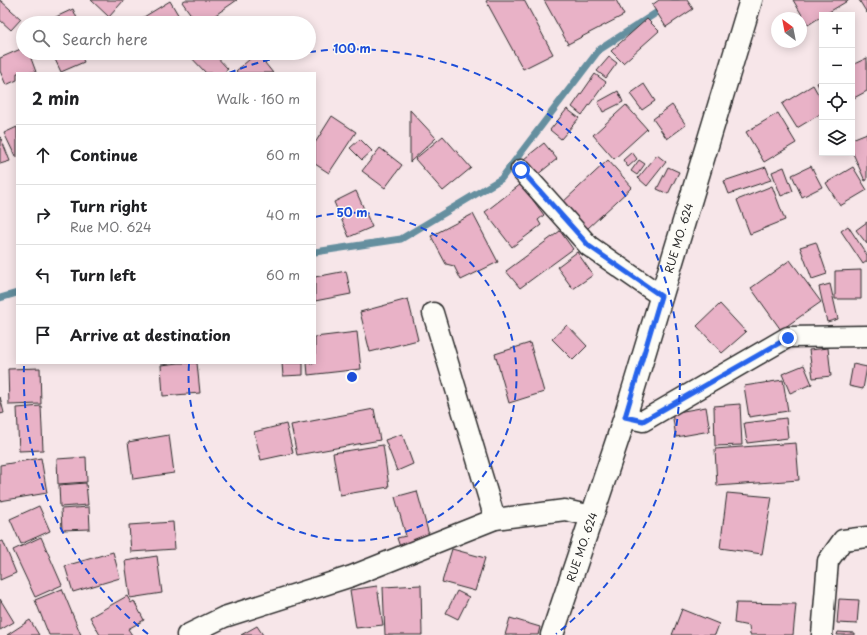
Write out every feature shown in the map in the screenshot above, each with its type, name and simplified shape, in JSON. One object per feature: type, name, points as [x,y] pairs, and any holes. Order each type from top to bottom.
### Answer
[{"type":"street","name":"RUE MO. 624","points":[[552,635],[625,417],[751,0]]},
{"type":"street","points":[[521,170],[589,246],[661,296]]},
{"type":"street","points":[[433,313],[495,519]]},
{"type":"street","points":[[625,417],[643,421],[788,338],[867,336]]},
{"type":"street","points":[[187,635],[224,617],[352,576],[495,519],[565,510],[592,516]]},
{"type":"street","points":[[822,635],[828,561],[843,540],[867,537]]},
{"type":"building","points":[[0,0],[18,16],[16,16],[16,24],[11,30],[0,20]]},
{"type":"building","points":[[91,0],[124,0],[110,16],[108,16]]},
{"type":"building","points":[[185,0],[237,0],[214,16],[192,16],[182,2]]},
{"type":"building","points":[[524,0],[553,54],[523,69],[486,1]]},
{"type":"building","points":[[544,0],[616,0],[624,15],[568,44]]},
{"type":"building","points":[[659,0],[687,0],[693,9],[666,27],[652,5]]},
{"type":"building","points":[[793,0],[849,0],[829,12],[819,12],[819,18],[808,25],[807,12],[800,12]]},
{"type":"building","points":[[859,0],[867,0],[867,13]]},
{"type":"building","points":[[170,1],[179,16],[145,16]]},
{"type":"building","points":[[73,9],[76,16],[58,16]]},
{"type":"building","points":[[647,19],[659,31],[623,63],[611,51]]},
{"type":"building","points":[[16,51],[16,60],[32,60],[36,72],[16,72],[16,80],[6,85],[0,71],[0,58]]},
{"type":"building","points":[[609,57],[617,63],[606,78],[597,71]]},
{"type":"building","points":[[867,58],[867,91],[855,97],[855,84],[855,64]]},
{"type":"building","points":[[55,60],[83,60],[84,62],[61,72]]},
{"type":"building","points":[[194,60],[220,60],[228,69],[224,72],[205,72]]},
{"type":"building","points":[[249,60],[263,60],[272,72],[237,72],[236,71]]},
{"type":"building","points":[[595,74],[606,82],[582,115],[572,107]]},
{"type":"building","points":[[644,84],[655,101],[642,110],[630,94]]},
{"type":"building","points":[[813,85],[819,96],[819,115],[797,128],[782,104]]},
{"type":"building","points":[[618,91],[623,102],[603,112],[598,102]]},
{"type":"building","points":[[626,105],[647,129],[614,159],[593,135]]},
{"type":"building","points":[[672,105],[686,125],[667,139],[653,119]]},
{"type":"building","points":[[567,109],[579,118],[561,139],[550,130]]},
{"type":"building","points":[[410,110],[436,138],[410,162]]},
{"type":"building","points":[[778,113],[796,143],[764,162],[746,132]]},
{"type":"building","points":[[332,116],[356,132],[329,173],[316,165],[316,141]]},
{"type":"building","points":[[16,127],[16,158],[4,133]]},
{"type":"building","points":[[867,133],[867,180],[865,181],[854,156],[855,138]]},
{"type":"building","points":[[0,136],[10,161],[0,164]]},
{"type":"building","points":[[443,136],[471,168],[443,191],[415,159]]},
{"type":"building","points":[[360,139],[372,151],[362,160],[350,148]]},
{"type":"building","points":[[544,143],[557,159],[537,175],[524,159]]},
{"type":"building","points":[[380,148],[402,165],[385,188],[362,171]]},
{"type":"building","points":[[632,152],[637,159],[628,167],[623,160]]},
{"type":"building","points":[[657,155],[666,162],[647,186],[638,178]]},
{"type":"building","points":[[608,160],[632,187],[587,229],[562,203]]},
{"type":"building","points":[[639,160],[645,164],[637,175],[631,171]]},
{"type":"building","points":[[811,166],[822,187],[802,197],[792,175]]},
{"type":"building","points":[[668,167],[679,172],[668,194],[657,189]]},
{"type":"building","points":[[766,167],[771,180],[729,194],[724,181]]},
{"type":"building","points":[[784,167],[793,191],[781,196],[772,172]]},
{"type":"building","points":[[853,167],[867,190],[840,206],[826,183]]},
{"type":"building","points":[[521,184],[544,215],[538,220],[541,225],[512,247],[485,212]]},
{"type":"building","points":[[772,186],[785,220],[750,234],[737,200]]},
{"type":"building","points":[[356,191],[372,227],[349,237],[334,202]]},
{"type":"building","points":[[473,214],[498,262],[461,280],[454,266],[446,264],[431,236]]},
{"type":"building","points":[[867,222],[867,244],[856,230]]},
{"type":"building","points":[[848,226],[867,255],[867,261],[863,264],[841,231]]},
{"type":"building","points":[[560,231],[573,249],[520,288],[506,271]]},
{"type":"building","points":[[816,242],[827,274],[812,279],[800,247]]},
{"type":"building","points":[[577,252],[593,275],[573,289],[557,267]]},
{"type":"building","points":[[790,260],[821,302],[781,330],[751,288]]},
{"type":"building","points":[[861,270],[861,299],[835,299],[835,271]]},
{"type":"building","points":[[346,271],[351,294],[316,301],[316,277]]},
{"type":"building","points":[[830,284],[838,319],[827,322],[819,287]]},
{"type":"building","points":[[408,299],[418,340],[370,352],[360,312]]},
{"type":"building","points":[[720,304],[746,332],[722,353],[697,326]]},
{"type":"building","points":[[567,325],[587,346],[573,360],[552,339]]},
{"type":"building","points":[[357,332],[361,369],[308,375],[307,364],[316,364],[316,337]]},
{"type":"building","points":[[530,343],[544,392],[509,403],[495,354]]},
{"type":"building","points":[[828,348],[831,376],[813,378],[809,350]]},
{"type":"building","points":[[197,364],[200,393],[163,396],[161,365]]},
{"type":"building","points":[[282,364],[303,364],[303,375],[283,376]]},
{"type":"building","points":[[853,364],[867,367],[863,389],[849,386]]},
{"type":"building","points":[[804,365],[812,384],[790,393],[782,374]]},
{"type":"building","points":[[40,368],[41,404],[9,405],[8,369]]},
{"type":"building","points":[[783,380],[788,411],[749,417],[744,386]]},
{"type":"building","points":[[0,397],[4,413],[0,414]]},
{"type":"building","points":[[740,404],[742,445],[715,446],[714,406]]},
{"type":"building","points":[[41,406],[43,450],[19,451],[17,408]]},
{"type":"building","points":[[706,407],[710,431],[676,437],[672,413]]},
{"type":"building","points":[[374,409],[380,440],[297,455],[291,425]]},
{"type":"building","points":[[786,418],[788,438],[747,443],[744,423]]},
{"type":"building","points":[[286,424],[293,453],[261,460],[254,432]]},
{"type":"building","points":[[402,434],[413,464],[397,471],[385,440]]},
{"type":"building","points":[[169,435],[174,473],[133,479],[128,442]]},
{"type":"building","points":[[796,443],[799,480],[717,486],[715,449]]},
{"type":"building","points":[[383,445],[389,487],[340,495],[333,453]]},
{"type":"building","points":[[86,457],[87,482],[58,484],[57,459]]},
{"type":"building","points":[[41,458],[47,493],[0,501],[0,465]]},
{"type":"building","points":[[86,483],[88,505],[60,507],[59,485]]},
{"type":"building","points":[[417,491],[430,539],[400,547],[397,538],[406,536],[395,497]]},
{"type":"building","points":[[727,493],[772,497],[762,554],[720,548]]},
{"type":"building","points":[[39,506],[50,531],[21,544],[10,519]]},
{"type":"building","points":[[89,507],[90,529],[62,530],[61,509]]},
{"type":"building","points":[[173,522],[175,549],[131,552],[129,525]]},
{"type":"building","points":[[41,537],[62,585],[35,597],[13,550]]},
{"type":"building","points":[[3,541],[16,573],[0,580],[0,542]]},
{"type":"building","points":[[452,549],[485,558],[475,591],[442,582]]},
{"type":"building","points":[[113,552],[120,578],[73,592],[65,566]]},
{"type":"building","points":[[157,556],[162,593],[130,598],[125,561]]},
{"type":"building","points":[[421,585],[422,635],[385,635],[383,587]]},
{"type":"building","points":[[377,586],[383,625],[356,628],[350,590]]},
{"type":"building","points":[[62,589],[81,635],[49,635],[35,600]]},
{"type":"building","points":[[457,591],[469,597],[458,619],[446,613]]},
{"type":"building","points":[[127,596],[131,603],[134,601],[144,620],[128,629],[132,635],[100,635],[90,617]]},
{"type":"building","points":[[0,599],[14,622],[0,630]]},
{"type":"building","points":[[839,599],[859,600],[857,624],[837,623]]},
{"type":"building","points":[[736,603],[796,604],[793,635],[750,635],[749,626],[734,623]]},
{"type":"building","points":[[682,609],[719,624],[715,635],[672,635]]},
{"type":"building","points":[[510,618],[540,627],[538,635],[505,635]]},
{"type":"building","points":[[30,620],[39,635],[7,635]]},
{"type":"building","points":[[257,626],[263,635],[241,635]]},
{"type":"building","points":[[838,632],[854,633],[854,635],[837,635]]},
{"type":"waterway","points":[[316,252],[401,239],[501,179],[599,50],[676,0]]},
{"type":"waterway","points":[[0,298],[16,293]]},
{"type":"route","points":[[521,170],[589,246],[661,296],[625,417],[643,421],[788,338]]}]
